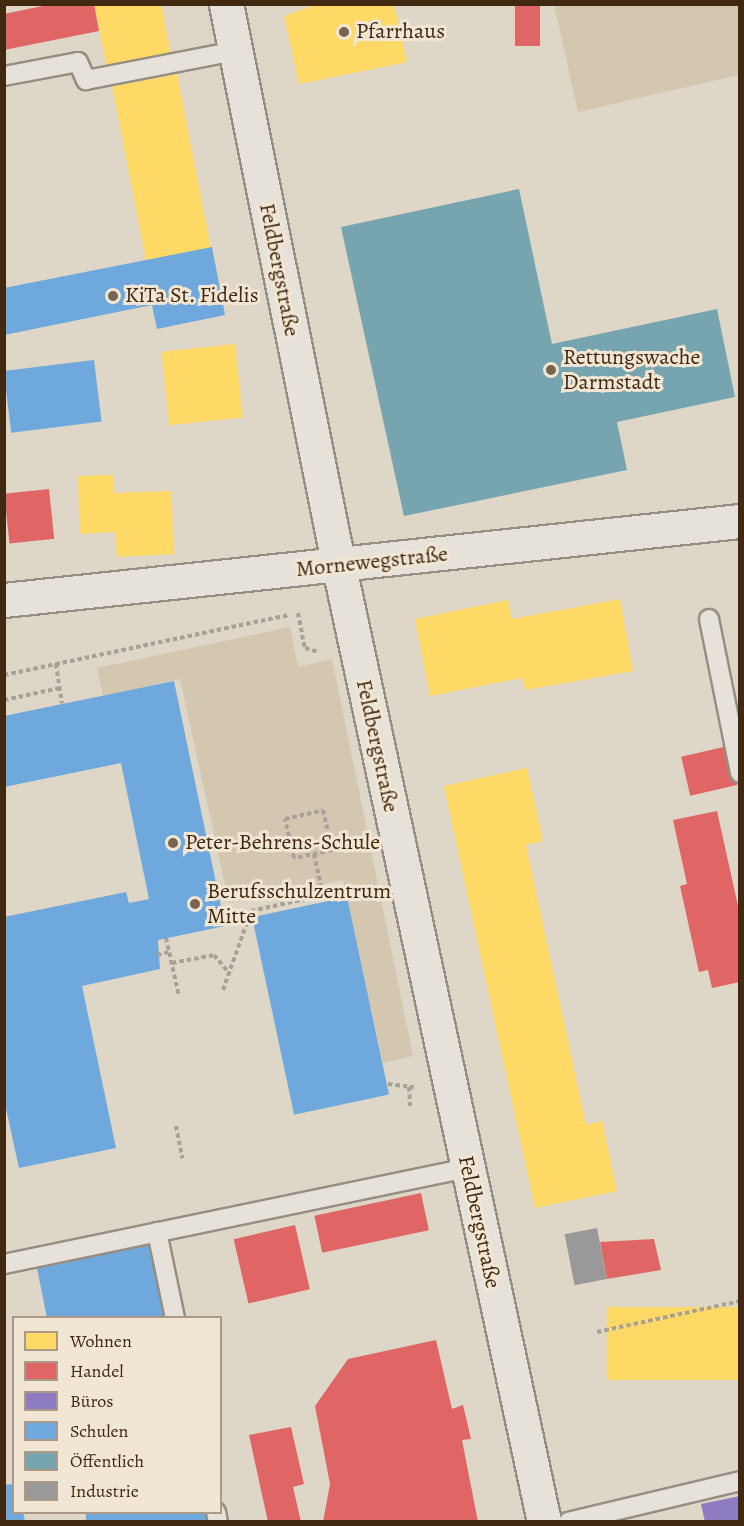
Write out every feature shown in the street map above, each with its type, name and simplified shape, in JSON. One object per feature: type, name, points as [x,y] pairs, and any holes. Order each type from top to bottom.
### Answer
[{"type":"street","name":"Feldbergstraße","points":[[226,4],[339,567],[544,1521]]},
{"type":"street","name":"Mornewegstraße","points":[[4,600],[339,567],[740,521]]},
{"type":"lane","points":[[4,76],[78,62],[86,80],[235,51]]},
{"type":"lane","points":[[709,619],[736,742],[740,773]]},
{"type":"lane","points":[[4,1264],[118,1246],[158,1232],[467,1168]]},
{"type":"lane","points":[[158,1232],[175,1316]]},
{"type":"lane","points":[[568,1521],[740,1481]]},
{"type":"path","points":[[298,613],[305,648],[326,652]]},
{"type":"path","points":[[4,675],[288,615]]},
{"type":"path","points":[[56,664],[62,704]]},
{"type":"path","points":[[4,700],[60,688]]},
{"type":"path","points":[[323,810],[332,850],[314,854],[294,858],[285,819],[323,810]]},
{"type":"path","points":[[223,990],[251,911],[323,895],[314,854]]},
{"type":"path","points":[[166,938],[179,996]]},
{"type":"path","points":[[157,955],[169,952]]},
{"type":"path","points":[[172,963],[214,955],[229,973]]},
{"type":"path","points":[[409,1086],[410,1106]]},
{"type":"path","points":[[176,1126],[182,1158]]},
{"type":"path","points":[[597,1332],[663,1320],[740,1301]]},
{"type":"shaded area","points":[[554,5],[739,5],[739,75],[578,112]]},
{"type":"shaded area","points":[[290,627],[298,667],[332,659],[413,1056],[383,1063],[343,880],[229,903],[180,679],[103,696],[97,668]]},
{"type":"building: Wohnen","points":[[94,4],[161,4],[171,55],[107,68]]},
{"type":"building: Wohnen","name":"Pfarrhaus","points":[[318,4],[394,4],[407,62],[299,84],[284,16]]},
{"type":"building: Wohnen","points":[[177,74],[211,248],[146,260],[112,87]]},
{"type":"building: Wohnen","points":[[235,344],[243,418],[169,425],[161,352]]},
{"type":"building: Wohnen","points":[[113,475],[114,493],[171,491],[174,554],[117,557],[115,532],[80,534],[78,476]]},
{"type":"building: Wohnen","points":[[620,599],[633,671],[525,690],[522,678],[430,696],[415,619],[508,600],[512,619]]},
{"type":"building: Wohnen","points":[[527,768],[543,841],[526,845],[586,1125],[602,1121],[617,1191],[535,1208],[444,786]]},
{"type":"building: Wohnen","points":[[607,1307],[740,1307],[740,1380],[607,1380]]},
{"type":"building: Handel","points":[[52,4],[94,4],[99,31],[4,50],[4,14]]},
{"type":"building: Handel","points":[[515,4],[540,4],[540,46],[515,46]]},
{"type":"building: Handel","points":[[49,489],[54,539],[9,543],[4,494]]},
{"type":"building: Handel","points":[[728,746],[737,785],[690,796],[681,757]]},
{"type":"building: Handel","points":[[717,811],[740,915],[740,982],[712,988],[708,970],[699,972],[680,886],[687,884],[673,820]]},
{"type":"building: Handel","points":[[421,1193],[429,1230],[322,1253],[314,1216]]},
{"type":"building: Handel","points":[[295,1225],[310,1289],[248,1303],[234,1239]]},
{"type":"building: Handel","points":[[654,1239],[661,1270],[607,1279],[600,1242]]},
{"type":"building: Handel","points":[[436,1340],[452,1409],[463,1405],[471,1439],[462,1440],[478,1522],[323,1522],[330,1484],[315,1406],[348,1359]]},
{"type":"building: Handel","points":[[291,1427],[304,1484],[293,1487],[301,1522],[268,1522],[249,1435]]},
{"type":"building: Büros","points":[[740,1496],[740,1522],[705,1522],[701,1504]]},
{"type":"building: Schulen","name":"KiTa St. Fidelis","points":[[212,247],[225,315],[157,329],[152,305],[4,335],[4,288]]},
{"type":"building: Schulen","points":[[94,360],[102,422],[11,433],[4,371]]},
{"type":"building: Schulen","points":[[174,681],[225,926],[158,940],[160,969],[82,986],[116,1148],[19,1168],[4,1099],[4,917],[126,892],[129,903],[149,899],[121,763],[4,787],[4,716]]},
{"type":"building: Schulen","points":[[347,897],[389,1095],[294,1115],[252,917]]},
{"type":"building: Schulen","points":[[150,1245],[166,1316],[47,1316],[37,1268]]},
{"type":"building: Schulen","points":[[12,1484],[12,1514],[23,1514],[25,1522],[4,1522],[4,1485]]},
{"type":"building: Schulen","points":[[86,1514],[208,1514],[208,1522],[86,1522]]},
{"type":"building: Öffentlich","name":"Rettungswache Darmstadt","points":[[519,189],[552,344],[717,309],[735,397],[617,422],[627,470],[404,516],[341,227]]},
{"type":"building: Industrie","points":[[597,1228],[607,1279],[575,1285],[565,1234]]},
{"type":"place","name":"Pfarrhaus","points":[[344,32]]},
{"type":"place","name":"KiTa St. Fidelis","points":[[113,296]]},
{"type":"place","name":"Rettungswache Darmstadt","points":[[551,370]]},
{"type":"place","name":"Peter-Behrens-Schule","points":[[173,843]]},
{"type":"place","name":"Berufsschulzentrum Mitte","points":[[195,904]]}]
